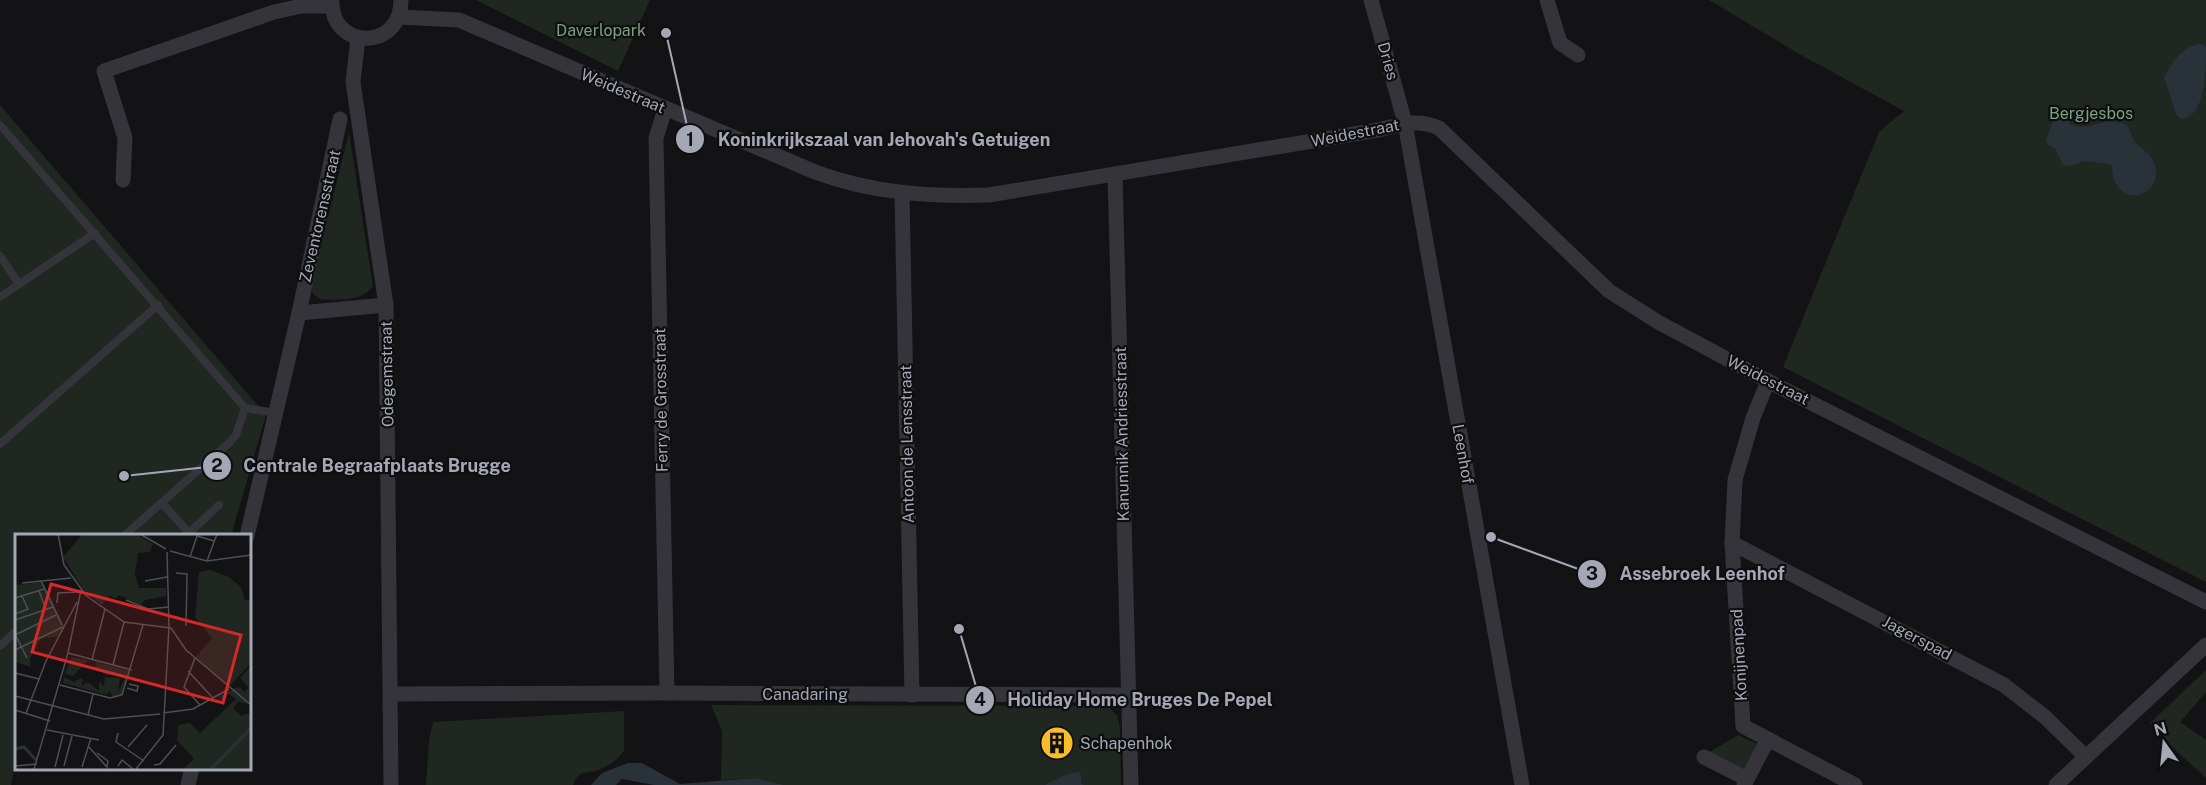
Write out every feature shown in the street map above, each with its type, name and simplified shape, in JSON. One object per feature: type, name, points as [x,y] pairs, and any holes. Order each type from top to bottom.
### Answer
[{"type":"street","points":[[123,180],[125,138],[104,71],[274,12],[302,6],[332,3],[334,18],[345,32],[358,38],[370,39],[386,33],[395,25],[401,0]]},
{"type":"street","name":"Dries","points":[[1371,0],[1405,123]]},
{"type":"street","points":[[1547,0],[1560,43],[1578,55]]},
{"type":"street","name":"Weidestraat","points":[[399,16],[459,20],[844,183],[902,194],[989,195],[1378,130],[1405,123],[1429,124],[1439,128],[1610,291],[1658,322],[1768,381],[2206,602]]},
{"type":"street","name":"Odegemstraat","points":[[358,38],[353,82],[386,305],[391,785]]},
{"type":"street","name":"Ferry de Grosstraat","points":[[665,109],[656,138],[667,693]]},
{"type":"street","name":"Zeventorensstraat","points":[[247,534],[299,313],[340,119]]},
{"type":"street","name":"Leenhof","points":[[1405,123],[1522,785]]},
{"type":"street","name":"Kanunnik Andriesstraat","points":[[1115,174],[1128,695]]},
{"type":"street","name":"Antoon de Lensstraat","points":[[902,194],[912,695]]},
{"type":"street","points":[[299,313],[386,305]]},
{"type":"street","name":"Konijnenpad","points":[[1768,381],[1753,418],[1735,480],[1732,543],[1743,726],[1855,785]]},
{"type":"street","name":"Jagerspad","points":[[1732,543],[2004,685],[2045,717],[2086,757]]},
{"type":"street","points":[[2056,785],[2206,645]]},
{"type":"street","name":"Canadaring","points":[[391,694],[1128,695]]},
{"type":"street","points":[[1128,695],[1131,785]]},
{"type":"street","points":[[1704,757],[1746,782],[1768,739]]},
{"type":"street","points":[[188,785],[192,770]]},
{"type":"lane","points":[[0,125],[245,408],[276,413]]},
{"type":"lane","points":[[0,297],[95,233]]},
{"type":"lane","points":[[0,256],[19,284]]},
{"type":"lane","points":[[0,444],[158,305]]},
{"type":"lane","points":[[126,534],[230,442],[236,435],[245,408]]},
{"type":"lane","points":[[162,503],[189,533],[219,505]]},
{"type":"lane","points":[[0,646],[15,632]]},
{"type":"green space","name":"Daverlopark","points":[[476,0],[650,0],[618,71]]},
{"type":"green space","name":"Bergjesbos","points":[[1709,0],[2206,0],[2206,582],[1783,367],[1879,132],[1904,111],[1801,55]]},
{"type":"green space","points":[[0,105],[266,415],[232,534],[15,534],[15,762],[11,785],[0,785]]},
{"type":"green space","points":[[349,133],[373,286],[357,297],[322,300],[313,294],[311,284]]},
{"type":"green space","points":[[2206,670],[2206,692],[2180,722],[2206,740],[2206,778],[2150,723]]},
{"type":"green space","points":[[711,705],[1107,706],[1117,715],[1120,728],[1121,785],[1083,785],[1083,780],[1067,774],[1044,785],[785,785],[755,778],[721,780],[722,731]]},
{"type":"green space","points":[[624,711],[624,750],[622,753],[604,768],[580,775],[573,785],[426,785],[429,740],[433,722]]},
{"type":"green space","points":[[1738,735],[1757,744],[1744,769],[1708,753]]},
{"type":"shaded area","points":[[2200,44],[2206,47],[2203,91],[2195,110],[2189,116],[2181,119],[2176,114],[2164,77],[2183,52]]},
{"type":"shaded area","points":[[2052,108],[2068,111],[2070,125],[2084,127],[2112,121],[2127,125],[2135,142],[2153,159],[2156,172],[2155,181],[2150,188],[2144,193],[2129,195],[2121,190],[2114,180],[2111,164],[2084,161],[2072,166],[2063,165],[2055,149],[2046,141],[2052,122],[2047,111]]},
{"type":"shaded area","points":[[628,763],[642,763],[680,784],[755,778],[785,785],[654,785],[622,779],[616,785],[591,785],[602,773]]},
{"type":"shaded area","points":[[1080,772],[1083,785],[1044,785],[1067,774]]},
{"type":"place","name":"Koninkrijkszaal van Jehovah's Getuigen","points":[[666,33]]},
{"type":"place","name":"Centrale Begraafplaats Brugge","points":[[124,476]]},
{"type":"place","name":"Assebroek Leenhof","points":[[1491,537]]},
{"type":"place","name":"Holiday Home Bruges De Pepel","points":[[959,629]]},
{"type":"place","name":"Schapenhok","points":[[1057,743]]}]
